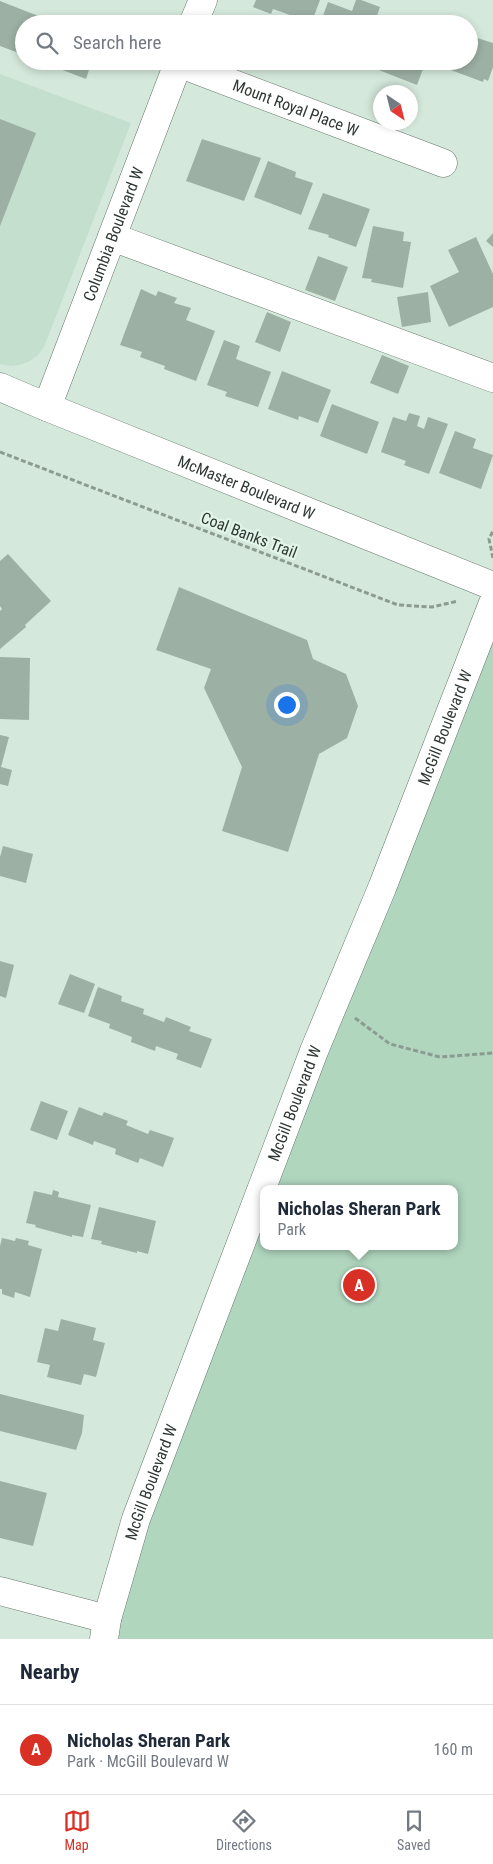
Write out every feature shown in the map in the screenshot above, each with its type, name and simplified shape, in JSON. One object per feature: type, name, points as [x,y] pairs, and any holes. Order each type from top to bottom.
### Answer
[{"type":"street","points":[[197,15],[203,0]]},
{"type":"street","name":"Columbia Boulevard W","points":[[47,408],[175,70]]},
{"type":"street","name":"Mount Royal Place W","points":[[199,70],[443,163]]},
{"type":"street","points":[[112,237],[493,378]]},
{"type":"street","name":"McMaster Boulevard W","points":[[0,387],[47,408],[493,586]]},
{"type":"street","name":"McGill Boulevard W","points":[[263,1185],[310,1061],[382,888],[493,603]]},
{"type":"street","name":"McGill Boulevard W","points":[[105,1629],[136,1519],[260,1193]]},
{"type":"street","points":[[0,1591],[105,1629]]},
{"type":"path","name":"Coal Banks Trail","points":[[0,452],[398,605],[432,607],[465,599]]},
{"type":"path","points":[[493,531],[489,539],[493,558]]},
{"type":"path","points":[[334,1003],[390,1044],[440,1057],[493,1053]]},
{"type":"shaded area","points":[[0,74],[131,123],[44,347],[38,355],[28,362],[11,366],[0,364]]},
{"type":"shaded area","points":[[493,603],[493,1639],[104,1639],[107,1619],[136,1519],[260,1193],[260,1250],[458,1250],[458,1185],[263,1185],[314,1051],[382,888]]},
{"type":"building","points":[[256,0],[320,0],[314,15],[290,15],[273,9],[271,14],[253,7]]},
{"type":"building","points":[[356,0],[380,7],[377,15],[323,15],[328,2],[352,11]]},
{"type":"building","points":[[0,1],[36,15],[15,15],[15,52],[0,46]]},
{"type":"building","points":[[478,38],[493,43],[493,67],[488,81],[484,79],[483,82],[451,70],[478,70]]},
{"type":"building","points":[[62,70],[89,70],[86,79]]},
{"type":"building","points":[[379,70],[423,70],[417,85]]},
{"type":"building","points":[[0,119],[36,133],[0,226]]},
{"type":"building","points":[[202,139],[261,158],[244,201],[186,181]]},
{"type":"building","points":[[268,161],[296,172],[295,177],[313,183],[301,215],[254,197]]},
{"type":"building","points":[[323,193],[370,209],[356,247],[328,237],[329,235],[308,229]]},
{"type":"building","points":[[373,226],[404,232],[403,241],[411,242],[403,288],[371,282],[372,279],[362,278]]},
{"type":"building","points":[[493,233],[493,247],[486,241]]},
{"type":"building","points":[[476,237],[493,274],[493,307],[449,327],[430,286],[459,272],[448,250]]},
{"type":"building","points":[[318,256],[348,267],[335,301],[305,290]]},
{"type":"building","points":[[141,289],[156,296],[158,291],[177,298],[174,303],[191,308],[186,320],[215,331],[196,381],[164,369],[165,366],[140,357],[142,352],[120,345]]},
{"type":"building","points":[[428,292],[431,322],[402,327],[397,297]]},
{"type":"building","points":[[267,312],[291,322],[280,352],[255,342]]},
{"type":"building","points":[[224,340],[240,346],[236,359],[271,372],[258,407],[225,396],[227,392],[207,385]]},
{"type":"building","points":[[382,355],[409,366],[398,394],[370,383]]},
{"type":"building","points":[[282,371],[331,390],[318,423],[299,416],[298,420],[268,409]]},
{"type":"building","points":[[332,404],[379,422],[367,454],[320,436]]},
{"type":"building","points":[[409,413],[420,416],[417,426],[424,429],[428,417],[448,424],[429,474],[404,465],[406,461],[381,452],[393,417],[406,421]]},
{"type":"building","points":[[455,431],[476,439],[473,448],[493,455],[481,489],[439,473]]},
{"type":"building","points":[[8,554],[51,601],[25,625],[26,627],[0,649],[0,611],[2,609],[0,606],[0,561]]},
{"type":"building","points":[[179,587],[307,640],[313,659],[346,674],[358,706],[347,738],[319,754],[288,852],[222,831],[242,767],[204,688],[211,669],[156,650]]},
{"type":"building","points":[[0,657],[30,658],[29,720],[0,719]]},
{"type":"building","points":[[0,735],[9,737],[1,767],[12,770],[8,786],[0,784]]},
{"type":"building","points":[[3,846],[33,854],[26,883],[0,876],[0,857]]},
{"type":"building","points":[[0,961],[14,965],[6,998],[0,996]]},
{"type":"building","points":[[70,974],[95,984],[84,1013],[58,1004]]},
{"type":"building","points":[[98,987],[122,996],[121,1001],[144,1009],[143,1014],[164,1022],[166,1017],[191,1027],[189,1031],[212,1039],[201,1068],[176,1059],[178,1054],[156,1046],[155,1051],[131,1042],[132,1037],[109,1028],[110,1024],[88,1016]]},
{"type":"building","points":[[41,1101],[68,1111],[57,1140],[30,1130]]},
{"type":"building","points":[[79,1107],[102,1116],[104,1112],[128,1121],[126,1125],[148,1134],[150,1130],[174,1138],[163,1167],[140,1158],[138,1163],[115,1154],[116,1149],[94,1141],[93,1145],[68,1135]]},
{"type":"building","points":[[53,1190],[59,1192],[58,1197],[91,1205],[83,1237],[72,1235],[72,1237],[26,1223],[34,1191],[52,1195]]},
{"type":"building","points":[[99,1207],[156,1221],[148,1254],[101,1244],[102,1241],[91,1239]]},
{"type":"building","points":[[2,1238],[15,1241],[16,1238],[29,1241],[28,1245],[42,1249],[30,1297],[15,1292],[14,1298],[2,1294],[2,1289],[0,1289],[0,1246]]},
{"type":"building","points":[[61,1319],[96,1328],[93,1340],[105,1343],[96,1377],[84,1374],[81,1385],[47,1377],[50,1365],[37,1362],[45,1328],[58,1331]]},
{"type":"building","points":[[0,1394],[84,1415],[82,1433],[76,1450],[0,1431]]},
{"type":"building","points":[[0,1481],[47,1493],[33,1546],[0,1538]]},
{"type":"place","name":"Nicholas Sheran Park","points":[[359,1285]]}]
